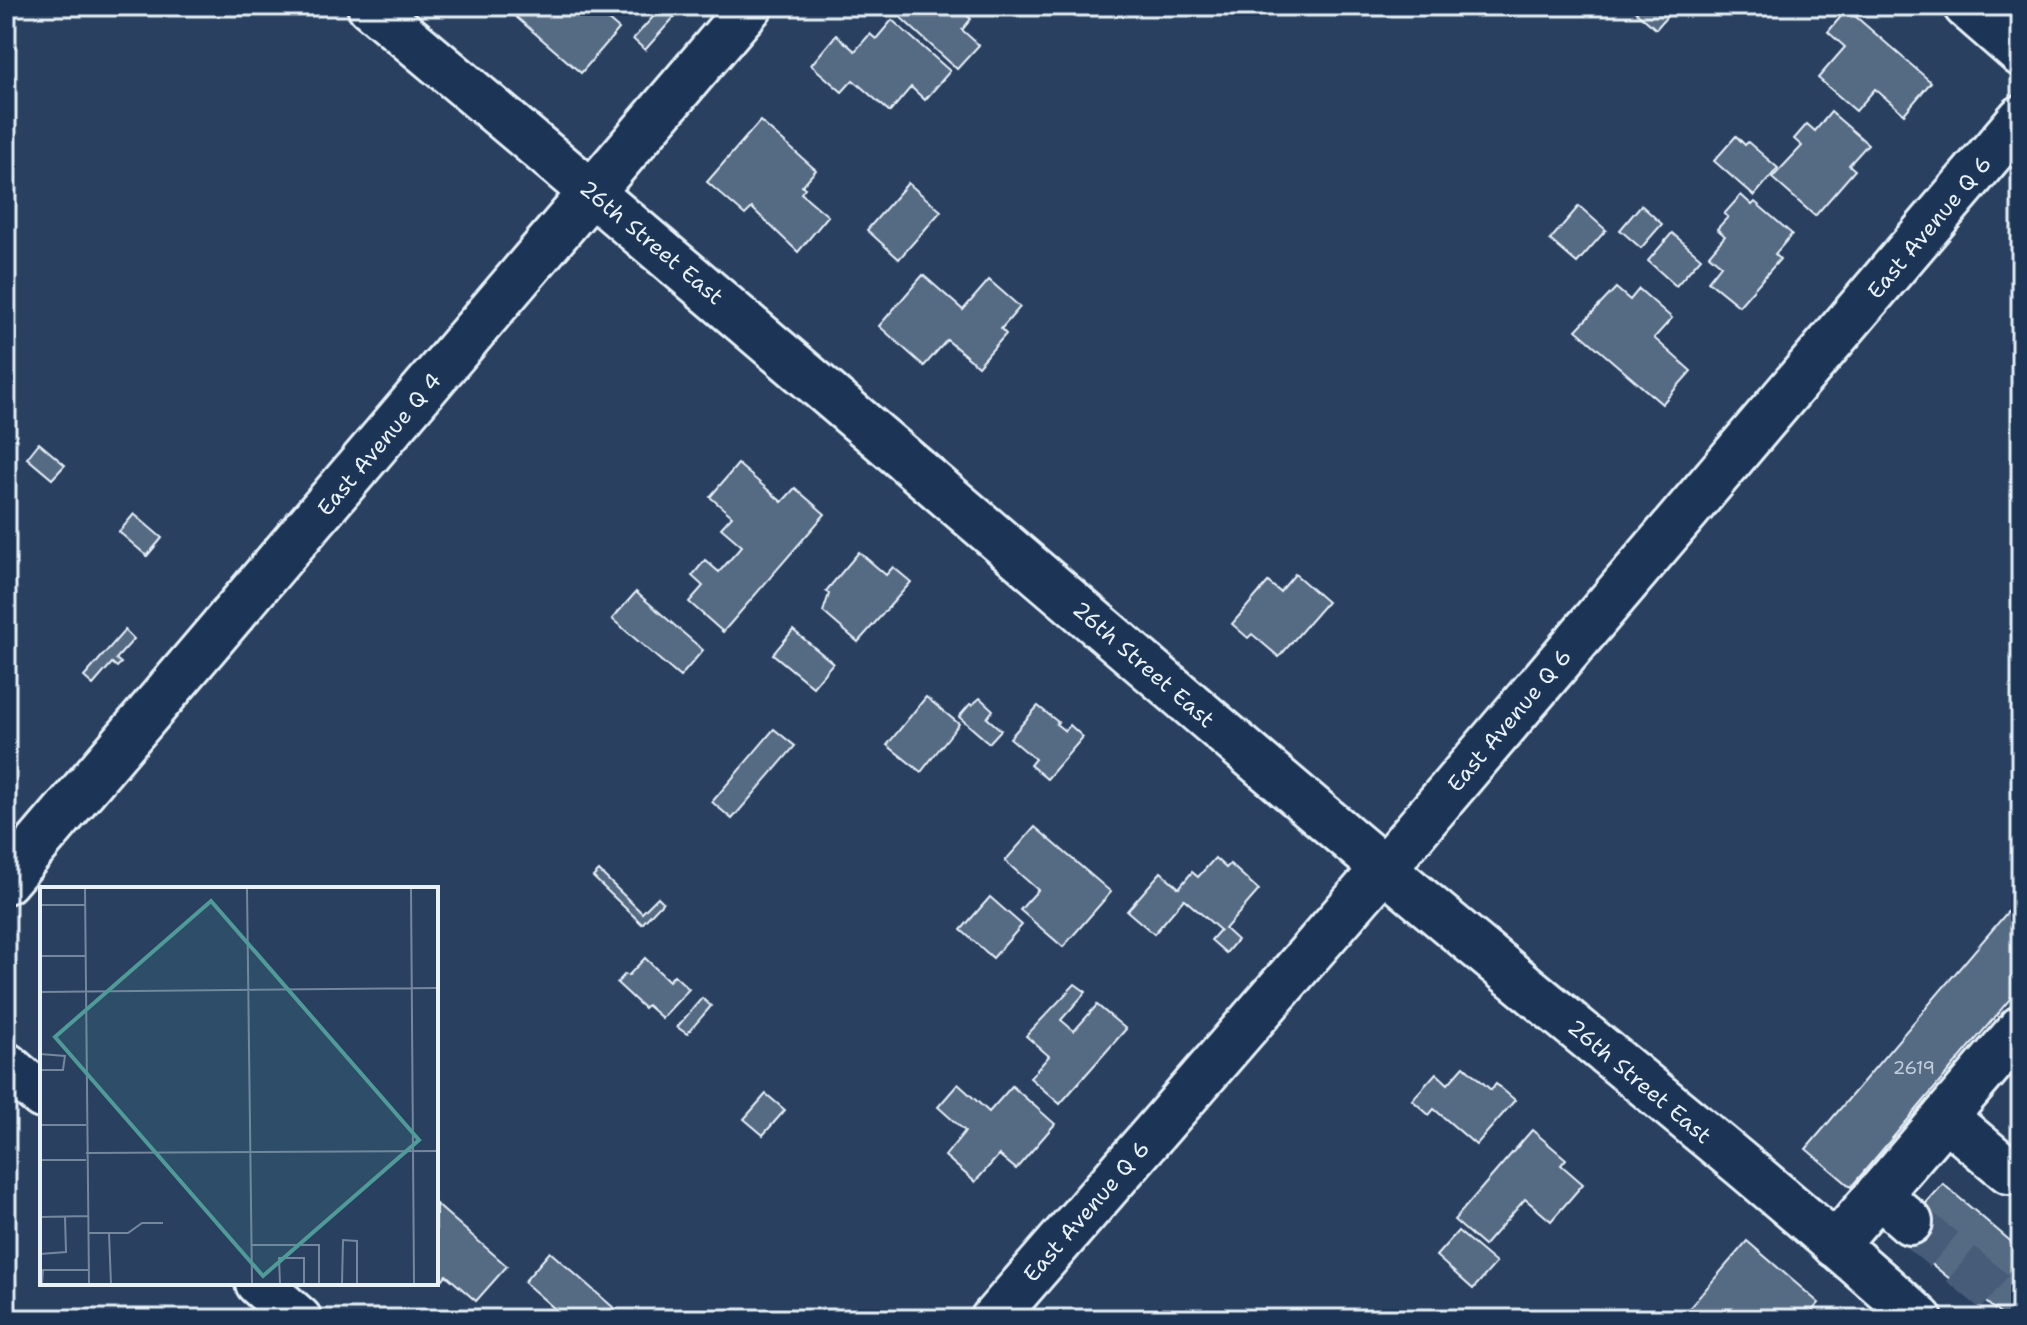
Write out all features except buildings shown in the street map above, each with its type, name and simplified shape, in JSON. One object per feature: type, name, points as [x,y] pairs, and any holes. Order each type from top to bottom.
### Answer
[{"type":"street","name":"26th Street East","points":[[370,6],[593,192],[1383,869],[1920,1319]]},
{"type":"street","name":"East Avenue Q 4","points":[[6,881],[750,6]]},
{"type":"street","points":[[1966,6],[2021,54]]},
{"type":"street","name":"East Avenue Q 6","points":[[993,1319],[1383,869],[2021,118]]},
{"type":"street","points":[[1835,1245],[1894,1208],[1945,1117],[2021,1028]]},
{"type":"street","points":[[6,1065],[40,1094]]},
{"type":"street","points":[[1945,1117],[2017,1170]]},
{"type":"street","points":[[260,1285],[299,1319]]},
{"type":"tunnel","points":[[1910,1222],[2021,1314]]}]
